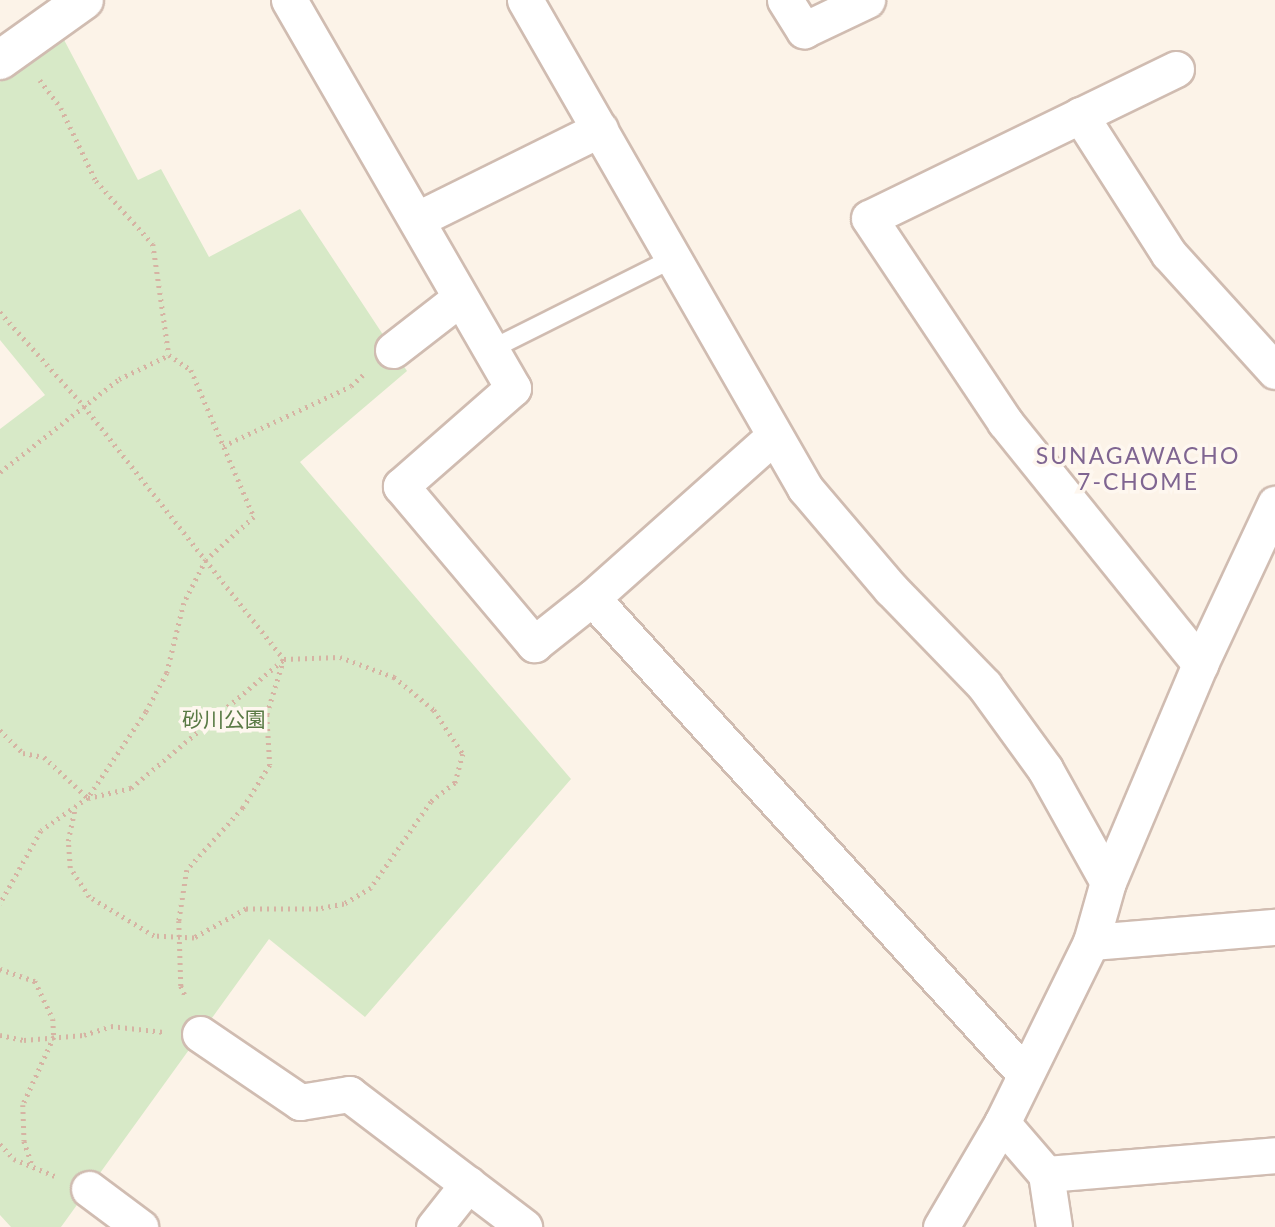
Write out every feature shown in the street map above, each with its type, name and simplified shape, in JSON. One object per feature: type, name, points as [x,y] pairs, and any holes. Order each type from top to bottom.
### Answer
[{"type":"street","points":[[8,54],[84,0]]},
{"type":"street","points":[[289,0],[418,219],[460,299],[513,388],[401,486],[534,644],[592,598],[773,437]]},
{"type":"street","points":[[525,0],[674,258],[773,437],[806,488],[891,589],[984,685],[1045,769],[1108,882]]},
{"type":"street","points":[[785,0],[804,30],[867,0]]},
{"type":"street","points":[[1176,69],[869,218],[1005,422],[1200,664]]},
{"type":"street","points":[[1080,115],[1169,254],[1275,371]]},
{"type":"street","points":[[418,219],[600,129]]},
{"type":"street","points":[[393,350],[460,299]]},
{"type":"street","points":[[941,1227],[1002,1123],[1091,942],[1108,882],[1200,664],[1271,521]]},
{"type":"street","points":[[592,598],[1025,1074]]},
{"type":"street","points":[[1091,942],[1275,927]]},
{"type":"street","points":[[200,1034],[300,1102],[349,1094],[524,1227]]},
{"type":"street","points":[[1002,1123],[1046,1174],[1054,1227]]},
{"type":"street","points":[[1046,1174],[1275,1155]]},
{"type":"street","points":[[434,1227],[468,1184]]},
{"type":"street","points":[[89,1189],[140,1227]]},
{"type":"lane","points":[[491,350],[674,258]]},
{"type":"path","points":[[0,904],[41,831],[88,798],[146,712],[167,673],[184,603],[206,560],[254,517],[191,370],[169,355],[153,244],[96,181],[61,108],[8,54]]},
{"type":"path","points":[[0,312],[84,406],[284,659]]},
{"type":"path","points":[[223,446],[351,386],[393,350]]},
{"type":"path","points":[[0,472],[119,379],[169,355]]},
{"type":"path","points":[[75,807],[68,841],[70,868],[89,897],[134,927],[180,939],[220,926],[246,909],[318,909],[344,904],[371,888],[431,802],[455,783],[463,754],[434,710],[394,677],[340,657],[284,659],[131,788],[88,798]]},
{"type":"path","points":[[0,1035],[24,1040],[84,1035],[111,1026],[200,1034],[181,986],[180,939],[187,870],[243,808],[270,765],[267,715],[284,659]]},
{"type":"path","points":[[0,730],[23,753],[44,757],[88,798]]},
{"type":"path","points":[[0,969],[34,981],[52,1019],[54,1037],[23,1105],[24,1141],[33,1167],[14,1159],[0,1144]]},
{"type":"green space","name":"砂川公園","points":[[62,36],[138,180],[161,169],[209,257],[300,209],[407,371],[300,462],[571,779],[365,1017],[269,939],[61,1227],[11,1227],[0,1215],[0,429],[45,395],[0,340],[0,82]]},
{"type":"district","name":"SUNAGAWACHO 7-CHOME","points":[[1138,468]]}]
